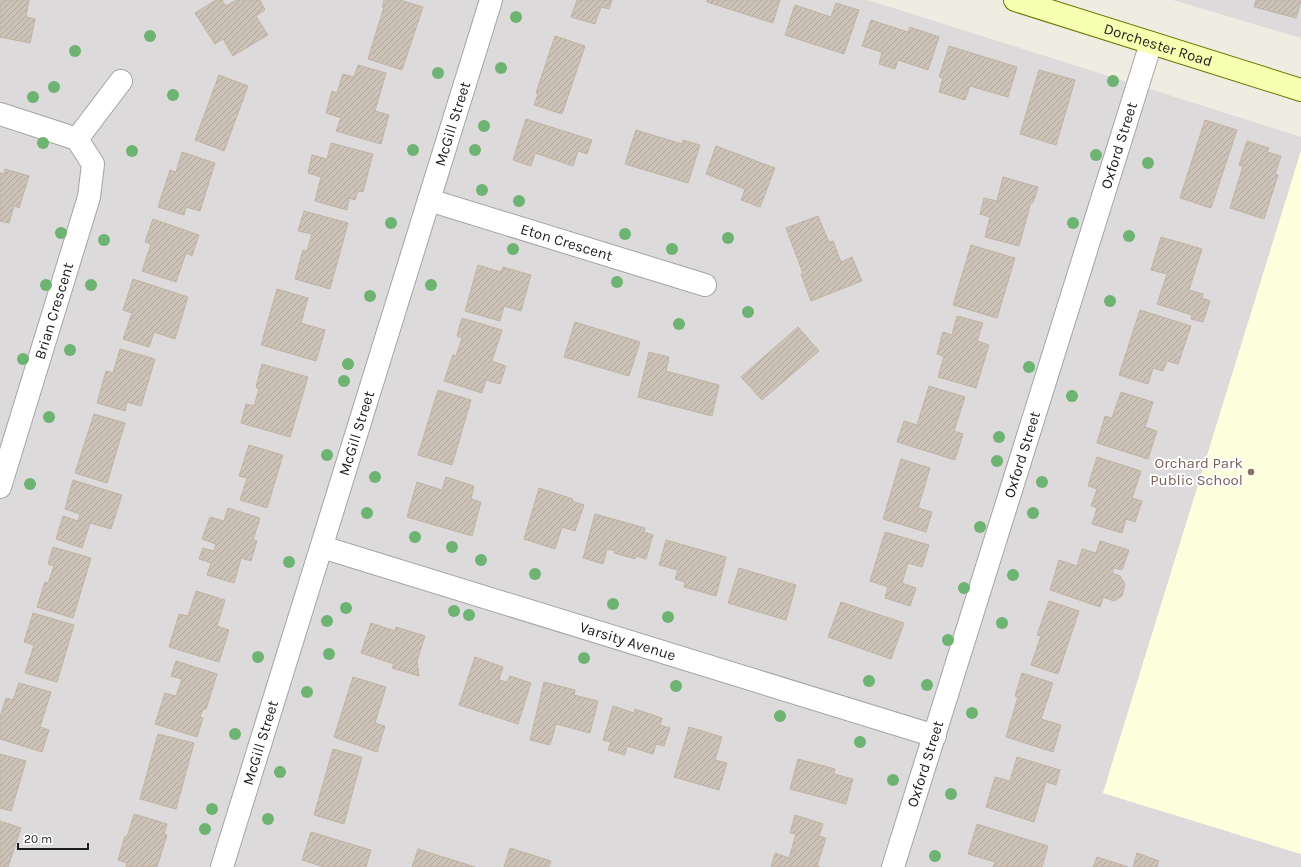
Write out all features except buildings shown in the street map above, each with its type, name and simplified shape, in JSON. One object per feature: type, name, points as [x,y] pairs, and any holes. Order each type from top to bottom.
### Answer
[{"type":"main road","name":"Dorchester Road","points":[[1015,0],[1301,90]]},
{"type":"street","name":"McGill Street","points":[[222,867],[491,0]]},
{"type":"street","name":"Oxford Street","points":[[893,867],[1151,43]]},
{"type":"street","points":[[0,114],[77,139],[121,81]]},
{"type":"street","name":"Brian Crescent","points":[[0,486],[89,197],[93,164],[77,139]]},
{"type":"street","name":"Eton Crescent","points":[[429,200],[705,285]]},
{"type":"street","name":"Varsity Avenue","points":[[322,548],[935,736]]},
{"type":"shaded area","points":[[0,0],[868,0],[1301,137],[1301,151],[1103,793],[1301,854],[1301,867],[0,867]]},
{"type":"shaded area","points":[[1173,0],[1301,0],[1301,38]]},
{"type":"shaded area","name":"Orchard Park Public School","points":[[1301,151],[1301,854],[1103,793]]},
{"type":"place","name":"Orchard Park Public School","points":[[1251,472]]}]
